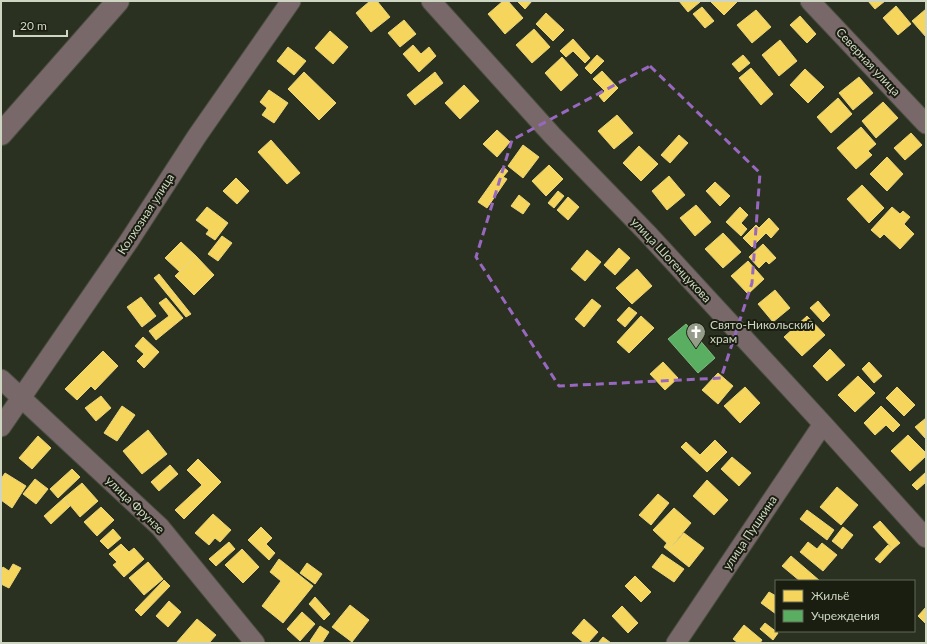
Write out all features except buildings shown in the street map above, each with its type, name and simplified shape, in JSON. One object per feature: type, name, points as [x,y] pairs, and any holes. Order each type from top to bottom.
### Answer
[{"type":"street","points":[[1,134],[118,1]]},
{"type":"street","name":"Колхозная улица","points":[[1,427],[129,241],[197,136],[292,1]]},
{"type":"street","name":"улица Шогенцукова","points":[[431,1],[552,135],[648,233],[926,538]]},
{"type":"street","name":"Северная улица","points":[[810,1],[926,124]]},
{"type":"street","name":"улица Фрунзе","points":[[1,379],[160,527],[255,643]]},
{"type":"street","name":"улица Пушкина","points":[[676,643],[823,424]]},
{"type":"highlighted area","points":[[650,66],[760,173],[752,283],[721,378],[559,386],[476,257],[512,140]]},
{"type":"place","name":"Свято-Никольский храм","points":[[696,349]]}]
